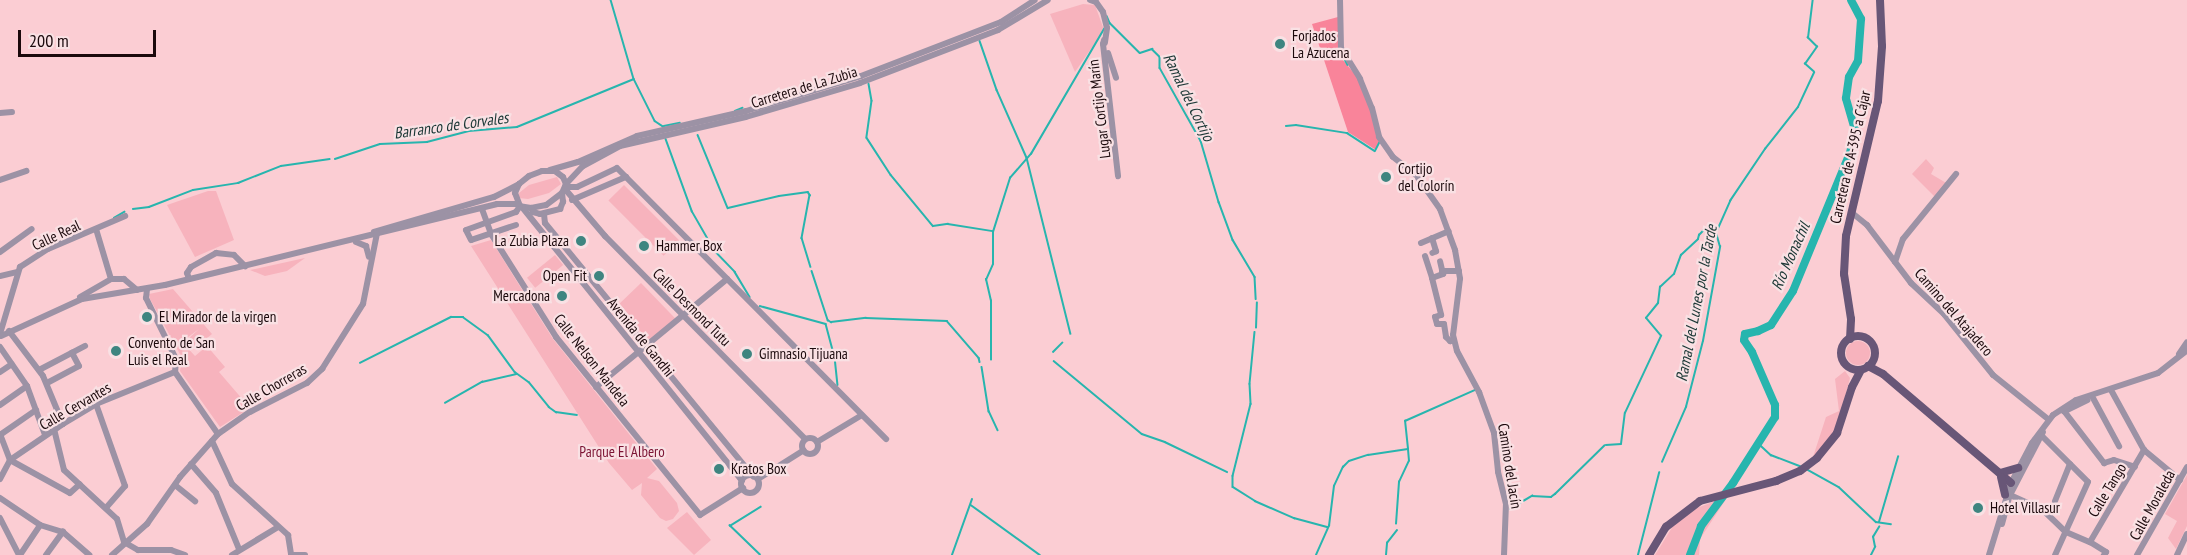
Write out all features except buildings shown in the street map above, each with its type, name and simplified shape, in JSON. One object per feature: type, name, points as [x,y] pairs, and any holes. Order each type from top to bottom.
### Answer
[{"type":"main road","name":"Carretera de A-395 a Cájar","points":[[1850,339],[1851,319],[1844,262],[1851,212],[1878,101],[1882,46],[1880,0]]},
{"type":"main road","name":"Carretera de A-395 a Cájar","points":[[1851,319],[1861,337]]},
{"type":"main road","points":[[1649,555],[1666,527],[1676,517],[1700,501],[1715,495],[1776,481],[1800,471],[1817,458],[1837,433],[1852,387],[1868,366],[1874,349],[1867,339],[1861,337],[1850,339],[1843,346],[1841,356],[1850,368],[1852,387]]},
{"type":"main road","points":[[1850,368],[1868,366],[1883,374],[2011,483]]},
{"type":"main road","points":[[1999,474],[2018,468]]},
{"type":"main road","points":[[1999,474],[2008,495]]},
{"type":"street","name":"Carretera de La Zubia","points":[[550,170],[578,162],[636,136],[746,111],[861,76],[1001,22],[1035,0]]},
{"type":"street","name":"Carretera de La Zubia","points":[[565,188],[583,166],[633,141],[690,131],[793,104],[860,83],[998,30],[1048,0]]},
{"type":"street","name":"Lugar Cortijo Marín","points":[[1090,0],[1096,2],[1103,12],[1107,28],[1103,44],[1118,176]]},
{"type":"street","points":[[1340,0],[1341,48],[1360,79],[1372,108],[1378,137],[1393,157],[1416,175],[1443,214],[1449,231],[1459,271],[1453,326],[1454,340],[1450,341],[1446,337],[1444,324],[1437,324],[1435,317],[1441,315],[1425,256]]},
{"type":"street","name":"Lugar Cortijo Marín","points":[[1104,40],[1116,78]]},
{"type":"street","points":[[0,113],[12,112]]},
{"type":"street","points":[[68,303],[147,289],[505,203],[531,208],[546,205],[565,188],[577,187],[616,168],[886,439]]},
{"type":"street","points":[[310,250],[376,236],[494,197],[535,173],[550,170],[561,175],[565,188],[560,209],[544,214],[533,212],[531,208]]},
{"type":"street","points":[[0,180],[26,171]]},
{"type":"street","points":[[1895,262],[1904,238],[1956,174]]},
{"type":"street","points":[[572,200],[626,177]]},
{"type":"street","points":[[519,184],[515,193],[520,206]]},
{"type":"street","name":"Calle Desmond Tutu","points":[[565,188],[578,207],[805,440]]},
{"type":"street","points":[[516,225],[471,240],[466,230],[516,212],[520,206]]},
{"type":"street","name":"Avenida de Gandhi","points":[[520,206],[743,485]]},
{"type":"street","name":"Calle Nelson Mandela","points":[[482,209],[491,234],[556,337],[700,515],[743,485]]},
{"type":"street","name":"Camino del Atajadero","points":[[1851,212],[1867,225],[1911,283],[1944,314],[1993,375],[2048,419]]},
{"type":"street","name":"Avenida de Gandhi","points":[[544,214],[545,223],[645,347],[755,477]]},
{"type":"street","name":"Calle Real","points":[[1,276],[17,272],[20,267],[44,251],[125,216]]},
{"type":"street","points":[[371,263],[378,242],[404,226]]},
{"type":"street","points":[[96,229],[111,279]]},
{"type":"street","points":[[0,252],[32,230]]},
{"type":"street","points":[[1420,243],[1449,231]]},
{"type":"street","name":"Calle Chorreras","points":[[112,555],[147,524],[191,464],[218,434],[250,412],[307,383],[322,369],[363,304],[376,236]]},
{"type":"street","points":[[1432,238],[1436,251],[1432,253]]},
{"type":"street","points":[[349,242],[366,246],[371,263]]},
{"type":"street","points":[[189,279],[187,273],[191,267],[216,253],[234,255],[245,266]]},
{"type":"street","points":[[1432,278],[1442,276],[1440,261]]},
{"type":"street","points":[[1442,271],[1459,271]]},
{"type":"street","points":[[0,336],[17,272]]},
{"type":"street","points":[[0,336],[111,279],[124,279],[137,290]]},
{"type":"street","points":[[597,387],[727,279]]},
{"type":"street","points":[[147,289],[146,298],[176,359],[175,372],[218,434]]},
{"type":"street","points":[[9,332],[47,383],[63,424]]},
{"type":"street","name":"Camino del Jacín","points":[[1454,340],[1475,384],[1494,434],[1498,472],[1506,503],[1504,555]]},
{"type":"street","points":[[2175,360],[2187,342]]},
{"type":"street","points":[[0,346],[27,386],[45,435]]},
{"type":"street","points":[[39,370],[85,346]]},
{"type":"street","points":[[1991,554],[2011,483],[2048,419],[2076,400],[2158,373],[2187,350]]},
{"type":"street","points":[[47,383],[79,366],[72,352]]},
{"type":"street","points":[[0,372],[12,364]]},
{"type":"street","name":"Calle Cervantes","points":[[0,479],[10,460],[54,429],[96,404],[175,372]]},
{"type":"street","points":[[0,405],[27,386]]},
{"type":"street","points":[[2064,411],[2111,390]]},
{"type":"street","points":[[2111,390],[2144,450],[2180,480]]},
{"type":"street","points":[[2093,398],[2119,446]]},
{"type":"street","points":[[2008,495],[2041,432],[2076,400]]},
{"type":"street","points":[[96,404],[124,486],[106,508]]},
{"type":"street","points":[[36,410],[0,435],[10,460],[70,493],[80,484]]},
{"type":"street","points":[[2064,411],[2104,463],[2114,460],[2135,467]]},
{"type":"street","points":[[817,442],[862,415]]},
{"type":"street","points":[[54,429],[64,470],[117,519],[124,542],[138,550],[171,550],[185,555]]},
{"type":"street","points":[[2041,432],[2088,483],[2055,555]]},
{"type":"street","points":[[804,450],[805,440],[810,438],[817,442]]},
{"type":"street","points":[[212,441],[232,484],[288,536],[291,555],[305,555]]},
{"type":"street","points":[[804,450],[809,453],[814,452],[818,448],[817,442]]},
{"type":"street","points":[[2011,483],[2034,448]]},
{"type":"street","points":[[755,477],[759,484],[755,491],[750,492],[743,485],[745,477],[755,477],[804,450]]},
{"type":"street","name":"Calle Tango","points":[[2090,542],[2144,450]]},
{"type":"street","points":[[191,464],[216,493],[239,549]]},
{"type":"street","points":[[2055,501],[2070,464]]},
{"type":"street","name":"Calle Moraleda","points":[[2137,555],[2187,467]]},
{"type":"street","points":[[175,485],[195,501]]},
{"type":"street","points":[[2008,495],[2043,510],[2067,532],[2106,552],[2104,555]]},
{"type":"street","points":[[1,502],[40,525],[63,532],[89,555]]},
{"type":"street","points":[[0,518],[20,555],[40,525]]},
{"type":"street","points":[[232,555],[278,527]]},
{"type":"street","points":[[46,555],[63,532]]},
{"type":"street","points":[[2177,555],[2187,534]]},
{"type":"green space","points":[[1083,4],[1095,5],[1104,30],[1075,72],[1050,14]]},
{"type":"green space","points":[[1926,159],[1934,168],[1931,174],[1948,184],[1936,198],[1912,174]]},
{"type":"green space","points":[[557,177],[561,184],[549,193],[528,199],[519,198],[519,193],[529,185]]},
{"type":"green space","points":[[624,185],[679,240],[664,256],[608,201]]},
{"type":"green space","points":[[208,191],[216,191],[234,240],[195,257],[167,205]]},
{"type":"green space","name":"Parque El Albero","points":[[491,240],[553,339],[657,469],[647,478],[659,481],[677,503],[679,511],[673,519],[666,521],[660,518],[641,495],[642,483],[632,490],[609,463],[471,246]]},
{"type":"green space","points":[[555,255],[563,265],[535,288],[527,278]]},
{"type":"green space","points":[[305,258],[287,271],[265,276],[250,270]]},
{"type":"green space","points":[[641,283],[675,318],[651,342],[617,307]]},
{"type":"green space","points":[[173,289],[212,334],[195,348],[187,340],[199,329],[180,343],[182,342],[195,356],[207,346],[225,367],[219,372],[250,408],[220,427],[180,371],[182,358],[150,299],[149,294]]},
{"type":"green space","points":[[1853,341],[1863,341],[1870,348],[1870,358],[1863,365],[1853,365],[1846,358],[1846,348]]},
{"type":"green space","points":[[1845,371],[1850,378],[1837,427],[1826,444],[1813,457],[1826,417],[1839,411],[1835,379]]},
{"type":"green space","points":[[2187,475],[2187,526],[2176,549],[2168,538],[2177,521],[2165,514]]},
{"type":"green space","points":[[1728,496],[1700,539],[1699,555],[1655,555],[1673,526],[1697,508]]},
{"type":"green space","points":[[687,512],[711,540],[694,555],[667,528]]},
{"type":"shaded area","points":[[1338,17],[1339,46],[1343,60],[1358,78],[1371,109],[1380,141],[1376,150],[1348,132],[1312,24]]},
{"type":"waterway","points":[[611,0],[634,79],[655,121],[664,127]]},
{"type":"waterway","name":"Ramal del Lunes por la Tarde","points":[[1662,462],[1686,407],[1703,341],[1720,247],[1716,233],[1730,201],[1765,149],[1798,107],[1814,72],[1805,64],[1817,47],[1808,38],[1813,0]]},
{"type":"waterway","name":"Río Monachil","points":[[1690,555],[1701,526],[1733,483],[1775,417],[1775,405],[1752,352],[1744,340],[1745,334],[1771,325],[1793,291],[1850,153],[1855,130],[1846,98],[1849,77],[1858,61],[1861,19],[1851,0]]},
{"type":"waterway","name":"Ramal del Cortijo","points":[[1107,16],[1110,23],[1140,53],[1152,49],[1160,57],[1160,68],[1201,141],[1233,240],[1255,277],[1256,299]]},
{"type":"waterway","points":[[991,360],[991,301],[986,280],[993,264],[993,232],[1010,178],[1031,154],[1104,29]]},
{"type":"waterway","points":[[980,41],[997,90],[1027,158],[1071,334]]},
{"type":"waterway","points":[[1343,56],[1348,65]]},
{"type":"waterway","name":"Barranco de Corvales","points":[[335,159],[380,144],[427,142],[469,131],[517,127],[634,79]]},
{"type":"waterway","points":[[869,84],[872,101],[867,138],[891,175],[933,226],[948,224],[992,231]]},
{"type":"waterway","points":[[735,111],[742,108]]},
{"type":"waterway","points":[[664,126],[680,123]]},
{"type":"waterway","points":[[1286,126],[1296,125],[1347,133],[1375,151],[1379,143]]},
{"type":"waterway","points":[[698,135],[728,208],[808,192],[810,195],[802,238],[811,267]]},
{"type":"waterway","points":[[666,139],[692,211],[715,251],[735,272],[750,297]]},
{"type":"waterway","name":"Barranco de Corvales","points":[[133,209],[149,207],[193,190],[238,183],[281,166],[330,159]]},
{"type":"waterway","name":"Barranco de Corvales","points":[[114,218],[124,212]]},
{"type":"waterway","points":[[1606,445],[1621,444],[1625,413],[1661,336],[1646,318],[1658,303],[1660,287],[1674,274],[1681,255],[1698,239],[1699,235],[1703,231],[1718,229]]},
{"type":"waterway","points":[[812,271],[828,320],[831,322],[866,318],[947,321],[980,362]]},
{"type":"waterway","points":[[1256,328],[1257,303]]},
{"type":"waterway","points":[[760,306],[826,324],[835,357],[838,385]]},
{"type":"waterway","points":[[360,363],[451,317],[463,317],[488,335],[515,372],[529,382],[549,407],[556,412],[577,415]]},
{"type":"waterway","points":[[1255,332],[1250,384],[1251,404],[1233,476],[1233,487],[1255,501],[1294,518],[1328,527]]},
{"type":"waterway","points":[[1053,352],[1062,343]]},
{"type":"waterway","points":[[1054,361],[1142,434],[1165,442],[1227,472]]},
{"type":"waterway","points":[[982,367],[989,411],[998,430]]},
{"type":"waterway","points":[[445,403],[482,382],[516,374]]},
{"type":"waterway","points":[[1316,555],[1329,526],[1334,486],[1343,467],[1349,461],[1368,455],[1408,449],[1405,421],[1475,390]]},
{"type":"waterway","points":[[1758,443],[1771,455],[1800,466]]},
{"type":"waterway","points":[[1510,509],[1532,496],[1551,497],[1604,446]]},
{"type":"waterway","points":[[1396,524],[1399,482],[1409,461],[1408,449]]},
{"type":"waterway","points":[[1879,522],[1898,457]]},
{"type":"waterway","points":[[1808,470],[1839,487],[1876,522],[1891,524]]},
{"type":"waterway","name":"Ramal del Lunes por la Tarde","points":[[1638,555],[1659,473]]},
{"type":"waterway","points":[[952,555],[972,499]]},
{"type":"waterway","points":[[971,505],[1040,555]]},
{"type":"waterway","points":[[760,555],[730,526],[761,507]]},
{"type":"waterway","points":[[1871,555],[1875,547],[1873,537],[1879,527]]},
{"type":"waterway","points":[[1386,555],[1387,543],[1397,530]]},
{"type":"place","name":"Forjados La Azucena","points":[[1280,44]]},
{"type":"place","name":"Cortijo del Colorín","points":[[1386,177]]},
{"type":"place","name":"La Zubia Plaza","points":[[581,241]]},
{"type":"place","name":"Hammer Box","points":[[644,246]]},
{"type":"place","name":"Open Fit","points":[[599,276]]},
{"type":"place","name":"Mercadona","points":[[562,296]]},
{"type":"place","name":"El Mirador de la virgen","points":[[147,317]]},
{"type":"place","name":"Convento de San Luis el Real","points":[[116,351]]},
{"type":"place","name":"Gimnasio Tijuana","points":[[747,354]]},
{"type":"place","name":"Kratos Box","points":[[719,469]]},
{"type":"place","name":"Hotel Villasur","points":[[1978,508]]}]
